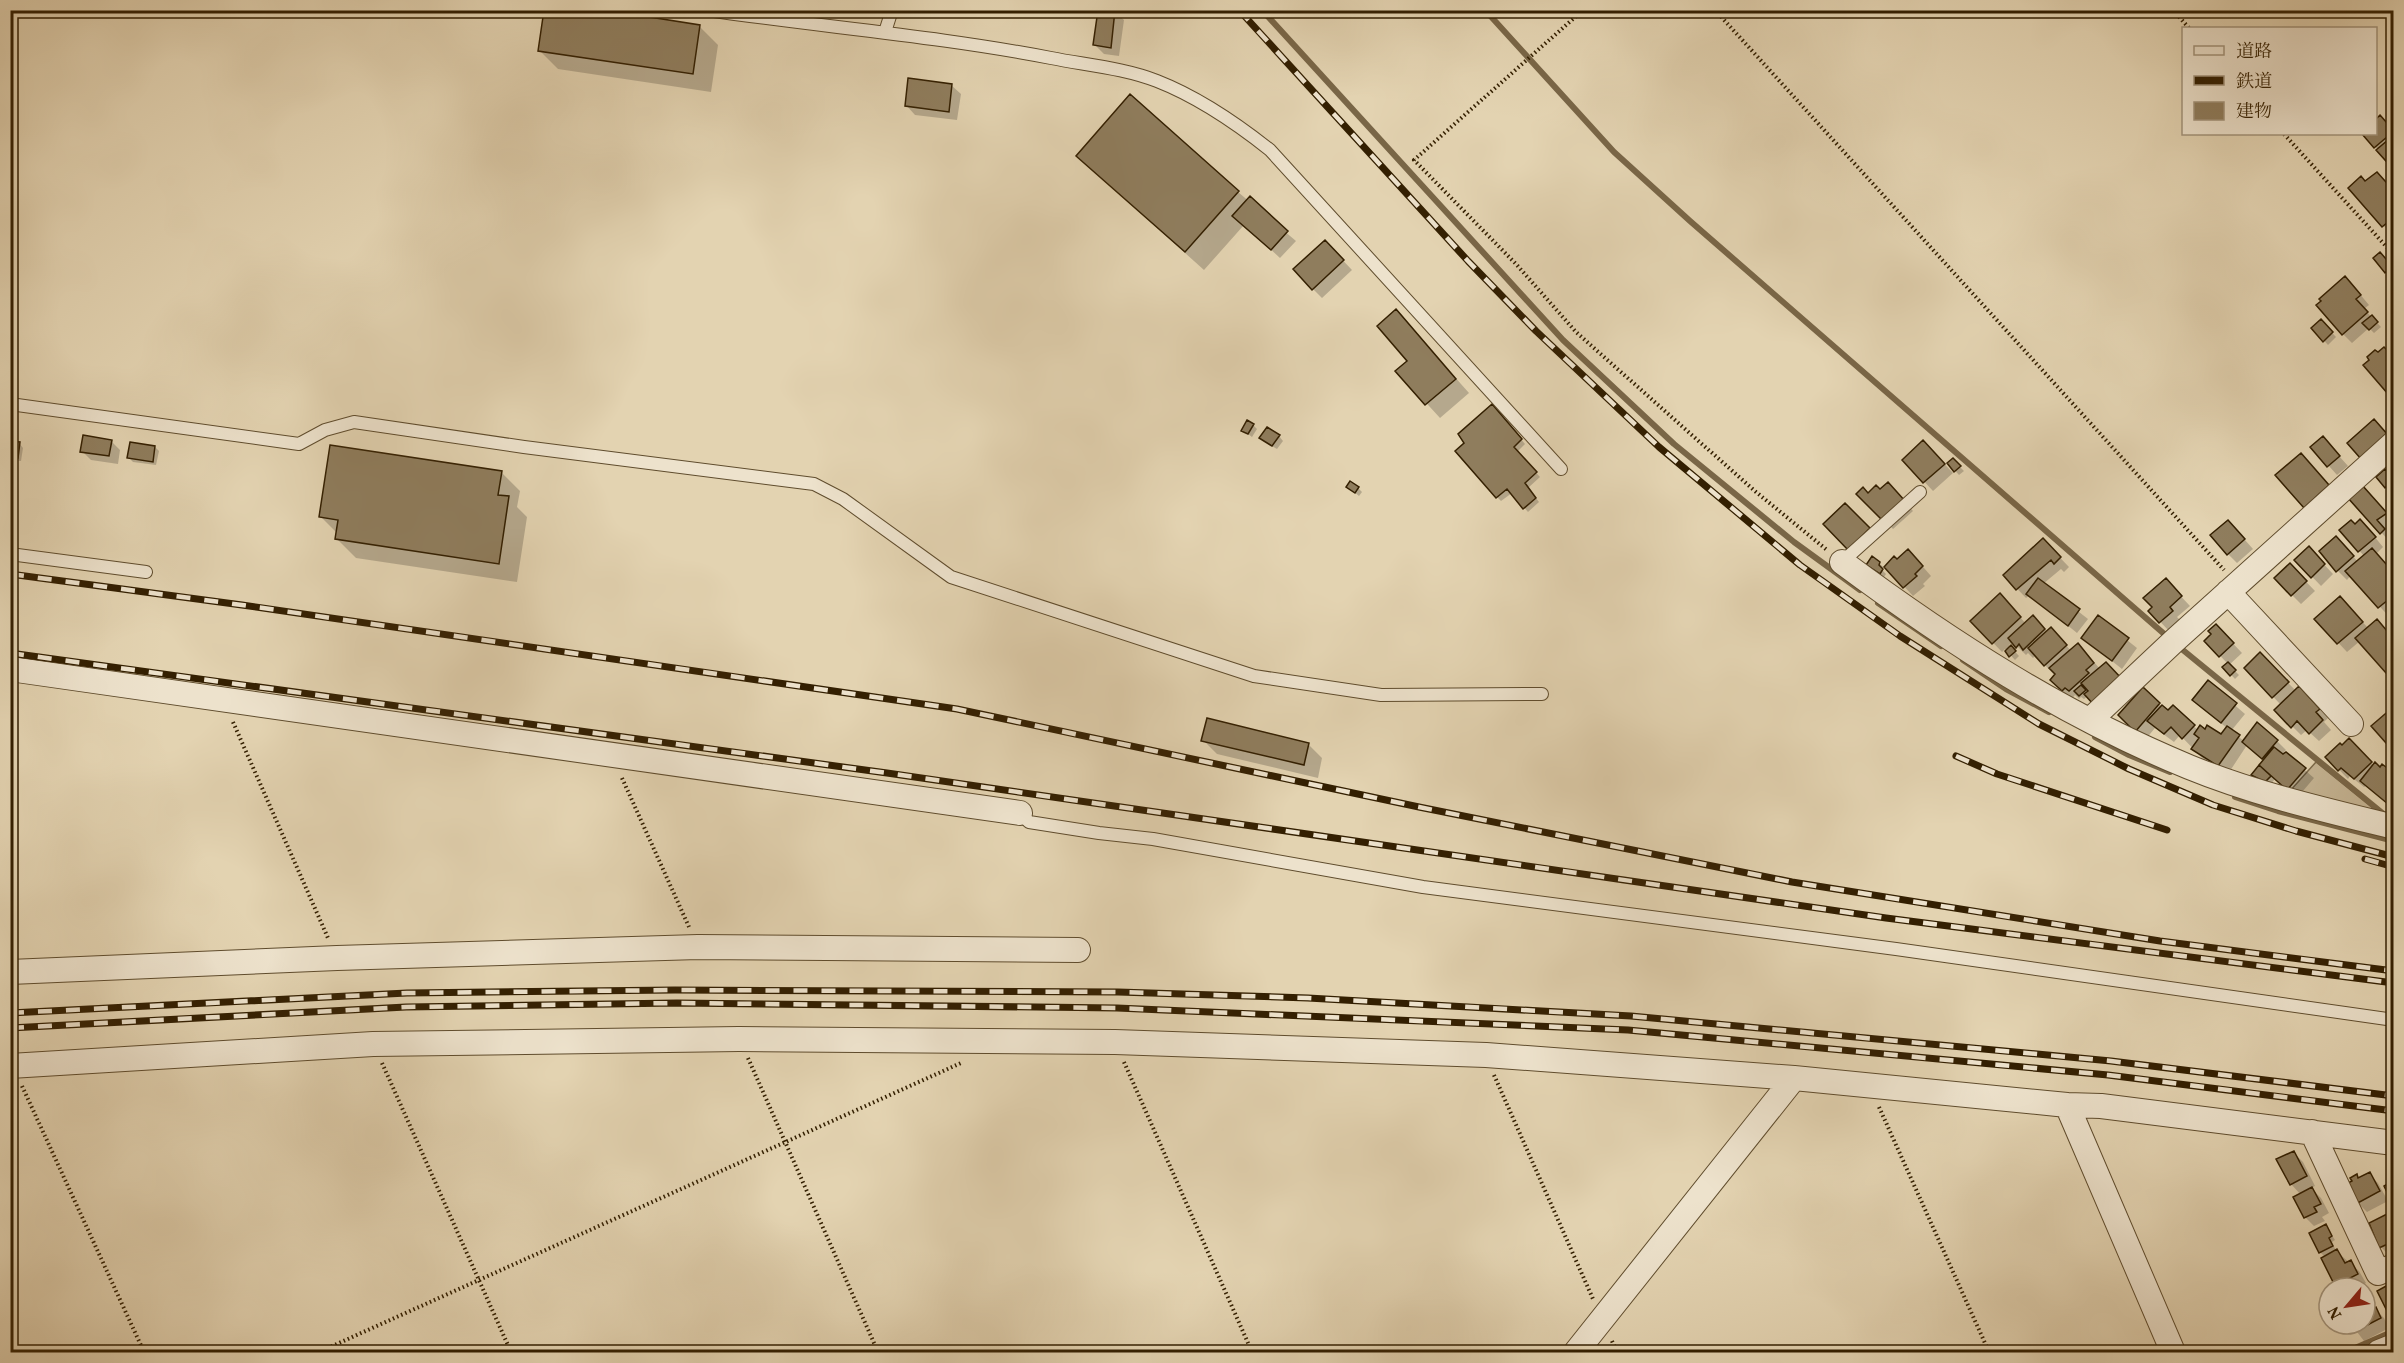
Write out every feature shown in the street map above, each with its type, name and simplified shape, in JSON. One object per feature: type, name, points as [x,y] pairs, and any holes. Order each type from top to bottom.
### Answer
[{"type":"street","points":[[2090,720],[2232,588],[2394,443]]},
{"type":"street","points":[[1842,562],[1921,620],[1989,664],[2090,720],[2190,768],[2258,791],[2394,827]]},
{"type":"street","points":[[2232,588],[2351,724]]},
{"type":"street","points":[[10,669],[1020,813]]},
{"type":"street","points":[[10,972],[337,958],[698,947],[1078,950]]},
{"type":"street","points":[[11,1066],[373,1044],[739,1039],[1115,1042],[1486,1055],[1794,1078],[2067,1105],[2101,1106],[2394,1143]]},
{"type":"street","points":[[1576,1353],[1794,1078]]},
{"type":"street","points":[[2067,1105],[2173,1353]]},
{"type":"street","points":[[2312,1132],[2378,1273],[2394,1266]]},
{"type":"street","points":[[2379,1353],[2394,1346]]},
{"type":"lane","points":[[707,10],[783,22],[885,32],[1028,54],[1131,73],[1178,90],[1239,126],[1269,150],[1561,469]]},
{"type":"lane","points":[[885,32],[892,10]]},
{"type":"lane","points":[[10,404],[300,444],[325,430],[354,422],[524,447],[814,484],[843,499],[951,577],[1254,676],[1381,695],[1542,694]]},
{"type":"lane","points":[[1842,562],[1920,492]]},
{"type":"lane","points":[[10,554],[146,572]]},
{"type":"lane","points":[[1020,813],[1029,822],[1099,834],[1153,839],[1423,887],[1884,948],[2394,1020]]},
{"type":"path","points":[[1583,10],[1414,160],[1516,264],[1576,332],[1756,492],[1842,562]]},
{"type":"path","points":[[1715,10],[2232,588]]},
{"type":"path","points":[[2173,10],[2188,27]]},
{"type":"path","points":[[2285,135],[2394,255]]},
{"type":"path","points":[[222,698],[337,958]]},
{"type":"path","points":[[611,753],[698,947]]},
{"type":"path","points":[[739,1039],[878,1353]]},
{"type":"path","points":[[1115,1042],[1252,1353]]},
{"type":"path","points":[[373,1044],[511,1353]]},
{"type":"path","points":[[1486,1055],[1617,1353]]},
{"type":"path","points":[[319,1353],[966,1061]]},
{"type":"path","points":[[11,1066],[144,1353]]},
{"type":"path","points":[[1870,1086],[1989,1353]]},
{"type":"shaded area","points":[[2316,762],[2383,816],[2289,792]]},
{"type":"building","points":[[544,10],[605,10],[700,25],[693,74],[538,51]]},
{"type":"building","points":[[1098,10],[1115,10],[1111,48],[1093,45]]},
{"type":"building","points":[[908,78],[952,84],[949,112],[905,106]]},
{"type":"building","points":[[1130,94],[1239,191],[1185,252],[1076,156]]},
{"type":"building","points":[[2380,115],[2394,131],[2374,148],[2363,135],[2377,135],[2377,118]]},
{"type":"building","points":[[2388,140],[2394,145],[2394,170],[2376,150]]},
{"type":"building","points":[[2377,172],[2394,191],[2394,217],[2382,227],[2348,188],[2361,176],[2365,181]]},
{"type":"building","points":[[1250,196],[1288,231],[1271,250],[1232,216]]},
{"type":"building","points":[[1325,240],[1344,260],[1312,290],[1293,269]]},
{"type":"building","points":[[2380,252],[2392,266],[2385,273],[2373,258]]},
{"type":"building","points":[[2345,276],[2361,295],[2356,299],[2368,312],[2342,335],[2316,305],[2321,301],[2319,299]]},
{"type":"building","points":[[1396,309],[1456,379],[1425,405],[1395,371],[1407,361],[1377,326]]},
{"type":"building","points":[[2372,315],[2378,322],[2369,330],[2362,323]]},
{"type":"building","points":[[2321,319],[2333,332],[2323,342],[2311,328]]},
{"type":"building","points":[[2384,347],[2394,357],[2394,390],[2388,394],[2363,365],[2369,360],[2367,357],[2375,350],[2378,352]]},
{"type":"building","points":[[1492,404],[1522,439],[1514,447],[1537,472],[1525,483],[1536,498],[1523,509],[1507,489],[1496,498],[1455,451],[1464,443],[1458,434]]},
{"type":"building","points":[[2374,419],[2388,435],[2361,459],[2347,443]]},
{"type":"building","points":[[1247,420],[1254,424],[1248,434],[1241,431]]},
{"type":"building","points":[[1267,427],[1280,435],[1272,446],[1259,438]]},
{"type":"building","points":[[83,435],[112,440],[109,456],[80,452]]},
{"type":"building","points":[[2323,436],[2340,456],[2327,467],[2310,447]]},
{"type":"building","points":[[1923,440],[1945,464],[1923,483],[1902,460]]},
{"type":"building","points":[[10,441],[20,442],[18,458],[10,457]]},
{"type":"building","points":[[130,442],[155,446],[153,462],[127,458]]},
{"type":"building","points":[[330,445],[502,471],[498,495],[509,496],[499,564],[335,539],[338,520],[319,517]]},
{"type":"building","points":[[2301,453],[2329,485],[2304,508],[2275,475]]},
{"type":"building","points":[[1953,458],[1961,466],[1954,472],[1947,463]]},
{"type":"building","points":[[2385,469],[2394,479],[2385,488],[2376,477]]},
{"type":"building","points":[[1350,481],[1359,487],[1355,493],[1346,487]]},
{"type":"building","points":[[1888,482],[1905,501],[1883,521],[1856,494],[1863,487],[1868,493],[1876,485],[1880,489]]},
{"type":"building","points":[[2362,485],[2387,513],[2377,520],[2385,529],[2380,534],[2348,498]]},
{"type":"building","points":[[1845,503],[1870,528],[1848,550],[1823,524]]},
{"type":"building","points":[[2360,519],[2376,537],[2358,552],[2339,530],[2351,520],[2355,524]]},
{"type":"building","points":[[2228,520],[2245,539],[2227,555],[2210,535]]},
{"type":"building","points":[[2336,536],[2354,556],[2336,572],[2319,551]]},
{"type":"building","points":[[2043,538],[2061,557],[2054,564],[2051,560],[2016,590],[2003,575]]},
{"type":"building","points":[[2309,546],[2325,564],[2311,578],[2294,560]]},
{"type":"building","points":[[2372,548],[2394,573],[2394,595],[2378,608],[2345,571]]},
{"type":"building","points":[[1908,549],[1923,566],[1915,574],[1917,576],[1903,588],[1884,567],[1894,556],[1897,559]]},
{"type":"building","points":[[1872,556],[1880,562],[1879,565],[1883,569],[1880,574],[1866,565]]},
{"type":"building","points":[[2290,563],[2307,581],[2291,596],[2274,578]]},
{"type":"building","points":[[2038,578],[2080,609],[2068,626],[2026,594]]},
{"type":"building","points":[[2166,578],[2182,596],[2170,607],[2173,611],[2159,623],[2148,611],[2152,607],[2143,598]]},
{"type":"building","points":[[2000,593],[2021,617],[1992,644],[1970,621]]},
{"type":"building","points":[[2340,596],[2363,622],[2337,644],[2314,619]]},
{"type":"building","points":[[2033,615],[2045,629],[2023,650],[2019,644],[2016,648],[2008,638]]},
{"type":"building","points":[[2098,615],[2129,638],[2112,661],[2081,638]]},
{"type":"building","points":[[2377,619],[2387,631],[2391,627],[2394,630],[2394,666],[2386,673],[2355,638]]},
{"type":"building","points":[[2216,624],[2234,643],[2219,657],[2204,641],[2211,634],[2208,631]]},
{"type":"building","points":[[2051,627],[2067,645],[2044,666],[2028,648]]},
{"type":"building","points":[[2078,643],[2094,663],[2086,670],[2089,673],[2069,691],[2065,688],[2062,691],[2050,680],[2055,674],[2049,668]]},
{"type":"building","points":[[2011,645],[2016,651],[2009,657],[2005,651]]},
{"type":"building","points":[[2260,652],[2289,682],[2272,698],[2244,668]]},
{"type":"building","points":[[2106,662],[2122,679],[2094,705],[2084,694],[2088,691],[2081,683]]},
{"type":"building","points":[[2228,662],[2236,670],[2230,676],[2222,667]]},
{"type":"building","points":[[2208,680],[2237,703],[2221,723],[2192,700]]},
{"type":"building","points":[[2081,685],[2086,690],[2079,696],[2074,691]]},
{"type":"building","points":[[2299,686],[2320,709],[2316,712],[2323,720],[2309,734],[2297,721],[2291,728],[2274,710]]},
{"type":"building","points":[[2143,687],[2160,703],[2135,732],[2118,715]]},
{"type":"building","points":[[2394,700],[2394,737],[2386,743],[2371,726],[2392,708],[2389,705]]},
{"type":"building","points":[[2162,705],[2168,710],[2173,705],[2195,725],[2182,739],[2171,727],[2164,734],[2147,721]]},
{"type":"building","points":[[1207,718],[1309,743],[1304,765],[1201,741]]},
{"type":"building","points":[[2257,722],[2278,740],[2262,759],[2242,742]]},
{"type":"building","points":[[2200,725],[2205,729],[2207,725],[2221,734],[2227,726],[2240,735],[2218,766],[2191,749],[2199,738],[2194,734]]},
{"type":"building","points":[[2349,738],[2372,762],[2354,779],[2341,768],[2338,771],[2325,757]]},
{"type":"building","points":[[2274,747],[2283,754],[2286,752],[2306,768],[2287,790],[2259,765]]},
{"type":"building","points":[[2375,762],[2380,767],[2382,764],[2391,771],[2394,770],[2394,809],[2360,781]]},
{"type":"building","points":[[2259,765],[2271,776],[2265,782],[2251,775]]},
{"type":"building","points":[[2294,1151],[2307,1176],[2290,1185],[2276,1159]]},
{"type":"building","points":[[2370,1172],[2380,1191],[2356,1204],[2346,1184],[2352,1181],[2350,1178],[2357,1174],[2358,1178]]},
{"type":"building","points":[[2394,1180],[2394,1199],[2391,1200],[2384,1186]]},
{"type":"building","points":[[2312,1187],[2321,1204],[2314,1207],[2317,1212],[2304,1218],[2293,1197]]},
{"type":"building","points":[[2393,1211],[2394,1247],[2390,1243],[2379,1248],[2369,1223]]},
{"type":"building","points":[[2326,1224],[2332,1236],[2329,1238],[2333,1246],[2319,1253],[2309,1233]]},
{"type":"building","points":[[2337,1249],[2345,1263],[2351,1260],[2358,1274],[2330,1276],[2321,1258]]},
{"type":"building","points":[[2388,1285],[2390,1287],[2394,1285],[2394,1312],[2389,1315],[2377,1291]]},
{"type":"waterway","points":[[1262,10],[1563,340],[1674,444],[1794,542],[1860,590]]},
{"type":"waterway","points":[[1485,10],[1614,152],[1690,221],[2170,639]]},
{"type":"waterway","points":[[1878,603],[1941,646]]},
{"type":"waterway","points":[[2178,646],[2386,816]]},
{"type":"waterway","points":[[1963,660],[2006,689],[2049,712]]},
{"type":"waterway","points":[[2095,737],[2129,755],[2170,772]]},
{"type":"waterway","points":[[2235,797],[2278,811],[2394,841]]},
{"type":"waterway","points":[[2346,1352],[2394,1331]]},
{"type":"railway","points":[[1239,10],[1468,261],[1536,331],[1659,447],[1800,565],[1900,636],[2039,724],[2129,769],[2213,805],[2296,831],[2394,857]]},
{"type":"railway","points":[[10,574],[242,605],[957,709],[1419,807],[1792,882],[2160,941],[2394,971]]},
{"type":"railway","points":[[10,653],[887,773],[1886,918],[2394,983]]},
{"type":"railway","points":[[1956,756],[1997,774],[2167,830]]},
{"type":"railway","points":[[2365,859],[2394,867]]},
{"type":"railway","points":[[10,1013],[407,993],[675,990],[1118,992],[1308,998],[1631,1016],[2111,1061],[2394,1096]]},
{"type":"railway","points":[[10,1028],[406,1007],[677,1003],[1117,1008],[1628,1030],[2108,1075],[2394,1111]]}]
